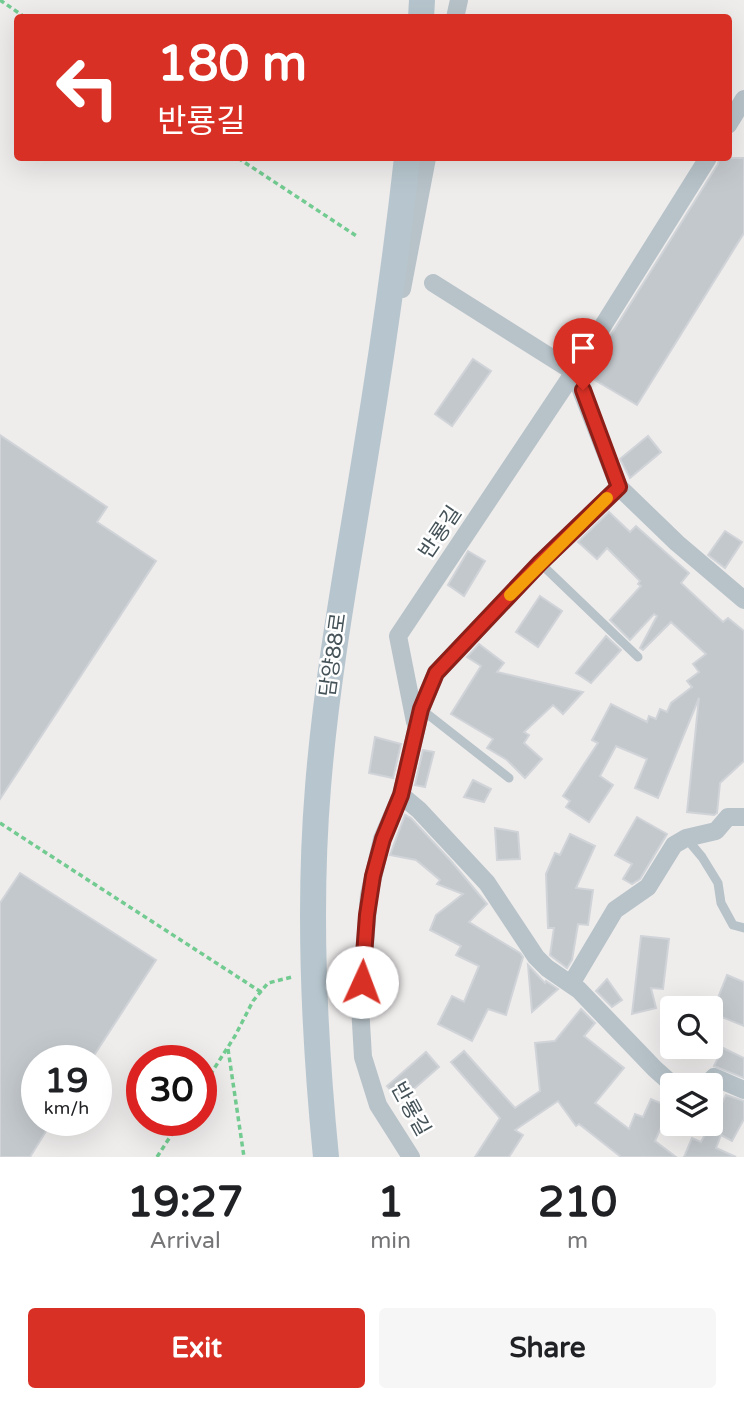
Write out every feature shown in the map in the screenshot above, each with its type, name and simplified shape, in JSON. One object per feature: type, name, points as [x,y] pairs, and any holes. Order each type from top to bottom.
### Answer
[{"type":"main road","name":"담양88로","points":[[326,1157],[316,1020],[314,909],[317,789],[336,628],[367,450],[407,161]]},
{"type":"street","points":[[732,118],[744,99]]},
{"type":"street","points":[[367,450],[410,254],[426,161]]},
{"type":"street","name":"반룡길","points":[[417,731],[398,636],[574,372],[706,161]]},
{"type":"street","points":[[433,283],[574,372],[619,487],[677,543],[744,600]]},
{"type":"street","name":"반룡길","points":[[411,1157],[378,1105],[363,1057],[360,1006],[369,895],[383,839],[401,795],[421,709],[436,673],[540,563],[619,487]]},
{"type":"street","points":[[401,795],[419,810],[487,883],[536,957],[579,990],[660,1074]]},
{"type":"street","points":[[571,984],[615,910],[648,887],[674,845],[686,838],[716,831],[728,817],[744,817]]},
{"type":"street","points":[[723,1081],[744,1090]]},
{"type":"lane","points":[[540,563],[638,657]]},
{"type":"lane","points":[[421,709],[509,778]]},
{"type":"lane","points":[[686,838],[718,883],[721,903],[733,925],[744,928]]},
{"type":"path","points":[[0,0],[20,14]]},
{"type":"path","points":[[243,161],[358,237]]},
{"type":"path","points":[[0,823],[261,992]]},
{"type":"path","points":[[217,1064],[253,1001],[268,983],[301,974]]},
{"type":"path","points":[[228,1047],[244,1157]]},
{"type":"path","points":[[157,1157],[171,1136]]},
{"type":"building","points":[[744,158],[744,233],[637,405],[587,373],[718,161]]},
{"type":"building","points":[[473,359],[491,371],[452,426],[435,414]]},
{"type":"building","points":[[0,435],[107,507],[97,522],[156,561],[0,799]]},
{"type":"building","points":[[648,436],[661,452],[630,478],[620,459]]},
{"type":"building","points":[[609,512],[630,532],[636,526],[689,573],[681,583],[723,622],[728,618],[744,631],[744,761],[720,783],[717,813],[714,815],[687,812],[699,698],[658,798],[635,788],[647,759],[616,746],[600,776],[613,785],[589,822],[566,807],[570,801],[563,796],[598,743],[592,740],[611,704],[647,722],[649,716],[656,719],[660,709],[667,712],[671,703],[692,687],[687,681],[699,672],[693,664],[706,654],[671,622],[643,650],[640,648],[657,616],[654,614],[630,640],[610,620],[641,586],[638,584],[640,581],[607,548],[597,559],[578,542]]},
{"type":"building","points":[[725,531],[742,542],[725,568],[708,555]]},
{"type":"building","points":[[468,551],[485,561],[464,596],[448,585]]},
{"type":"building","points":[[540,596],[562,611],[538,647],[516,632]]},
{"type":"building","points":[[606,636],[621,650],[591,683],[576,673]]},
{"type":"building","points":[[479,644],[504,663],[497,672],[583,692],[563,714],[553,705],[524,732],[529,735],[524,743],[542,759],[525,778],[507,760],[487,748],[493,739],[451,714],[481,666],[467,657]]},
{"type":"building","points":[[375,737],[401,744],[393,778],[369,773]]},
{"type":"building","points":[[423,750],[434,752],[425,787],[415,785]]},
{"type":"building","points":[[473,780],[491,789],[484,802],[464,797]]},
{"type":"building","points":[[405,815],[411,818],[451,861],[487,904],[469,922],[523,957],[506,1015],[488,1009],[472,1041],[438,1024],[452,996],[464,1002],[479,966],[456,955],[461,946],[430,930],[436,915],[463,894],[437,884],[440,880],[416,860],[390,855]]},
{"type":"building","points":[[637,817],[667,834],[640,879],[632,884],[623,879],[632,864],[615,855]]},
{"type":"building","points":[[495,828],[518,832],[520,859],[497,860]]},
{"type":"building","points":[[570,834],[595,846],[576,888],[593,890],[588,925],[578,924],[572,960],[567,968],[550,955],[554,928],[548,928],[546,874],[555,853],[560,855]]},
{"type":"building","points":[[20,873],[156,960],[101,1045],[21,1045],[21,1136],[43,1136],[30,1157],[0,1157],[0,903]]},
{"type":"building","points":[[641,936],[669,939],[663,989],[651,988],[656,1008],[632,1014]]},
{"type":"building","points":[[528,965],[545,983],[546,981],[558,989],[532,1012]]},
{"type":"building","points":[[727,975],[744,982],[744,1026],[723,1017],[723,996],[719,996]]},
{"type":"building","points":[[607,979],[622,1000],[612,1007],[596,991]]},
{"type":"building","points":[[581,1009],[595,1023],[584,1036],[624,1068],[595,1103],[629,1129],[635,1114],[643,1117],[651,1099],[660,1103],[660,1130],[655,1141],[676,1157],[621,1157],[579,1124],[576,1126],[558,1101],[515,1130],[523,1135],[509,1157],[475,1157],[500,1118],[451,1062],[464,1051],[515,1108],[540,1091],[535,1043],[555,1041]]},
{"type":"building","points":[[723,1048],[744,1058],[744,1078],[714,1066],[718,1059],[723,1059]]},
{"type":"building","points":[[426,1052],[439,1067],[400,1101],[387,1086]]},
{"type":"building","points":[[726,1095],[744,1101],[744,1119],[732,1141],[723,1136],[723,1101]]},
{"type":"building","points":[[704,1136],[721,1136],[716,1148],[736,1157],[684,1157],[692,1138],[701,1142]]},
{"type":"slow traffic","points":[[510,595],[607,498]]},
{"type":"route","points":[[362,982],[373,876],[383,839],[401,795],[421,709],[436,673],[540,563],[619,487],[583,390]]}]
